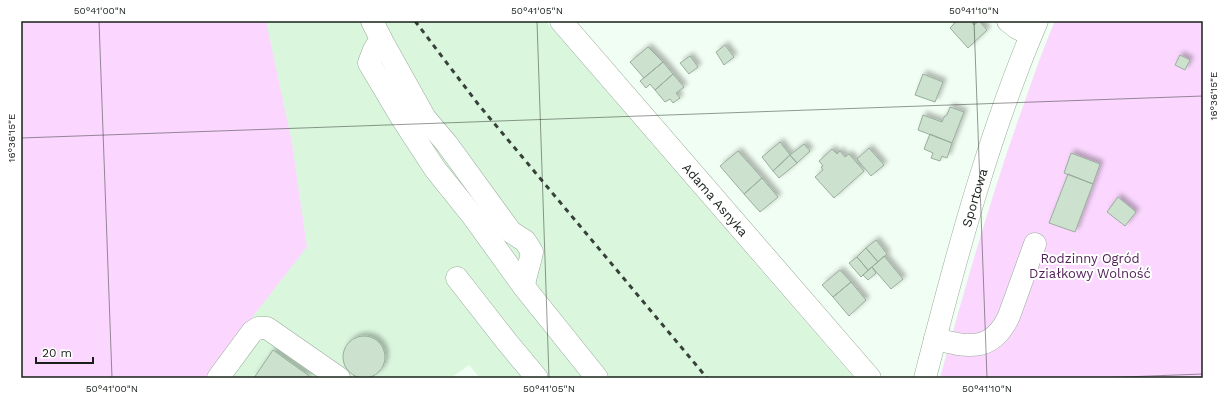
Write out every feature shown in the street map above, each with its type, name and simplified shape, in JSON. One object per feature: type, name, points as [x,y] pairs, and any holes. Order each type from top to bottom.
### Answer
[{"type":"street","name":"Adama Asnyka","points":[[561,21],[870,378]]},
{"type":"street","points":[[1008,21],[1017,28],[1034,28]]},
{"type":"street","name":"Sportowa","points":[[925,378],[988,150],[1009,89],[1034,28]]},
{"type":"street","points":[[376,30],[374,50],[370,63],[403,120],[435,169],[472,215],[524,287],[597,378]]},
{"type":"street","points":[[935,338],[961,345],[975,346],[985,343],[997,334],[1009,316],[1035,244]]},
{"type":"street","points":[[457,278],[537,378]]},
{"type":"street","points":[[218,378],[252,332],[258,328],[267,328],[339,378]]},
{"type":"shaded area","points":[[21,21],[546,21],[854,378],[480,378],[469,365],[451,378],[21,378]]},
{"type":"green space","points":[[21,21],[266,21],[292,143],[307,247],[205,378],[21,378]]},
{"type":"green space","name":"Rodzinny Ogród Działkowy Wolność","points":[[1055,21],[1203,21],[1203,378],[940,378],[988,211],[1033,77]]},
{"type":"building","points":[[957,21],[971,21],[974,25],[979,21],[987,30],[968,48],[950,28]]},
{"type":"building","points":[[725,45],[734,57],[724,65],[716,52]]},
{"type":"building","points":[[648,47],[663,62],[644,78],[630,62]]},
{"type":"building","points":[[1180,55],[1190,60],[1185,70],[1175,65]]},
{"type":"building","points":[[690,56],[698,67],[689,74],[680,63]]},
{"type":"building","points":[[663,62],[673,74],[655,90],[650,84],[646,88],[640,81]]},
{"type":"building","points":[[673,74],[684,87],[676,93],[680,98],[673,103],[670,99],[665,102],[655,90]]},
{"type":"building","points":[[923,74],[943,82],[935,102],[915,95]]},
{"type":"building","points":[[950,107],[964,112],[952,143],[918,130],[923,115],[942,122]]},
{"type":"building","points":[[930,134],[952,143],[947,158],[942,156],[940,161],[931,158],[933,153],[924,149]]},
{"type":"building","points":[[780,142],[790,155],[773,171],[762,157]]},
{"type":"building","points":[[804,144],[810,151],[797,163],[790,155]]},
{"type":"building","points":[[869,148],[884,165],[871,176],[857,159]]},
{"type":"building","points":[[832,149],[837,154],[840,151],[845,157],[849,154],[864,171],[834,198],[815,177],[823,170],[821,167],[823,166],[819,161]]},
{"type":"building","points":[[738,151],[762,178],[744,194],[720,166]]},
{"type":"building","points":[[1071,153],[1100,164],[1093,184],[1064,173]]},
{"type":"building","points":[[790,155],[797,163],[779,178],[773,171]]},
{"type":"building","points":[[1068,174],[1093,184],[1075,232],[1049,223]]},
{"type":"building","points":[[762,178],[778,197],[760,212],[744,194]]},
{"type":"building","points":[[1118,197],[1136,212],[1125,226],[1107,212]]},
{"type":"building","points":[[876,240],[887,254],[878,262],[866,248]]},
{"type":"building","points":[[866,248],[878,262],[868,270],[857,257]]},
{"type":"building","points":[[884,256],[903,279],[891,289],[872,267]]},
{"type":"building","points":[[857,257],[868,270],[861,277],[849,263]]},
{"type":"building","points":[[872,267],[876,273],[868,280],[863,275]]},
{"type":"building","points":[[840,270],[851,282],[833,297],[822,285]]},
{"type":"building","points":[[851,282],[866,300],[849,316],[833,297]]},
{"type":"building","points":[[360,336],[368,336],[376,339],[382,345],[385,357],[382,369],[376,375],[368,378],[360,378],[352,375],[346,369],[343,361],[343,353],[346,345],[352,339]]},
{"type":"building","points":[[273,350],[312,378],[254,378]]},
{"type":"railway","points":[[415,21],[478,104],[707,378]]}]
